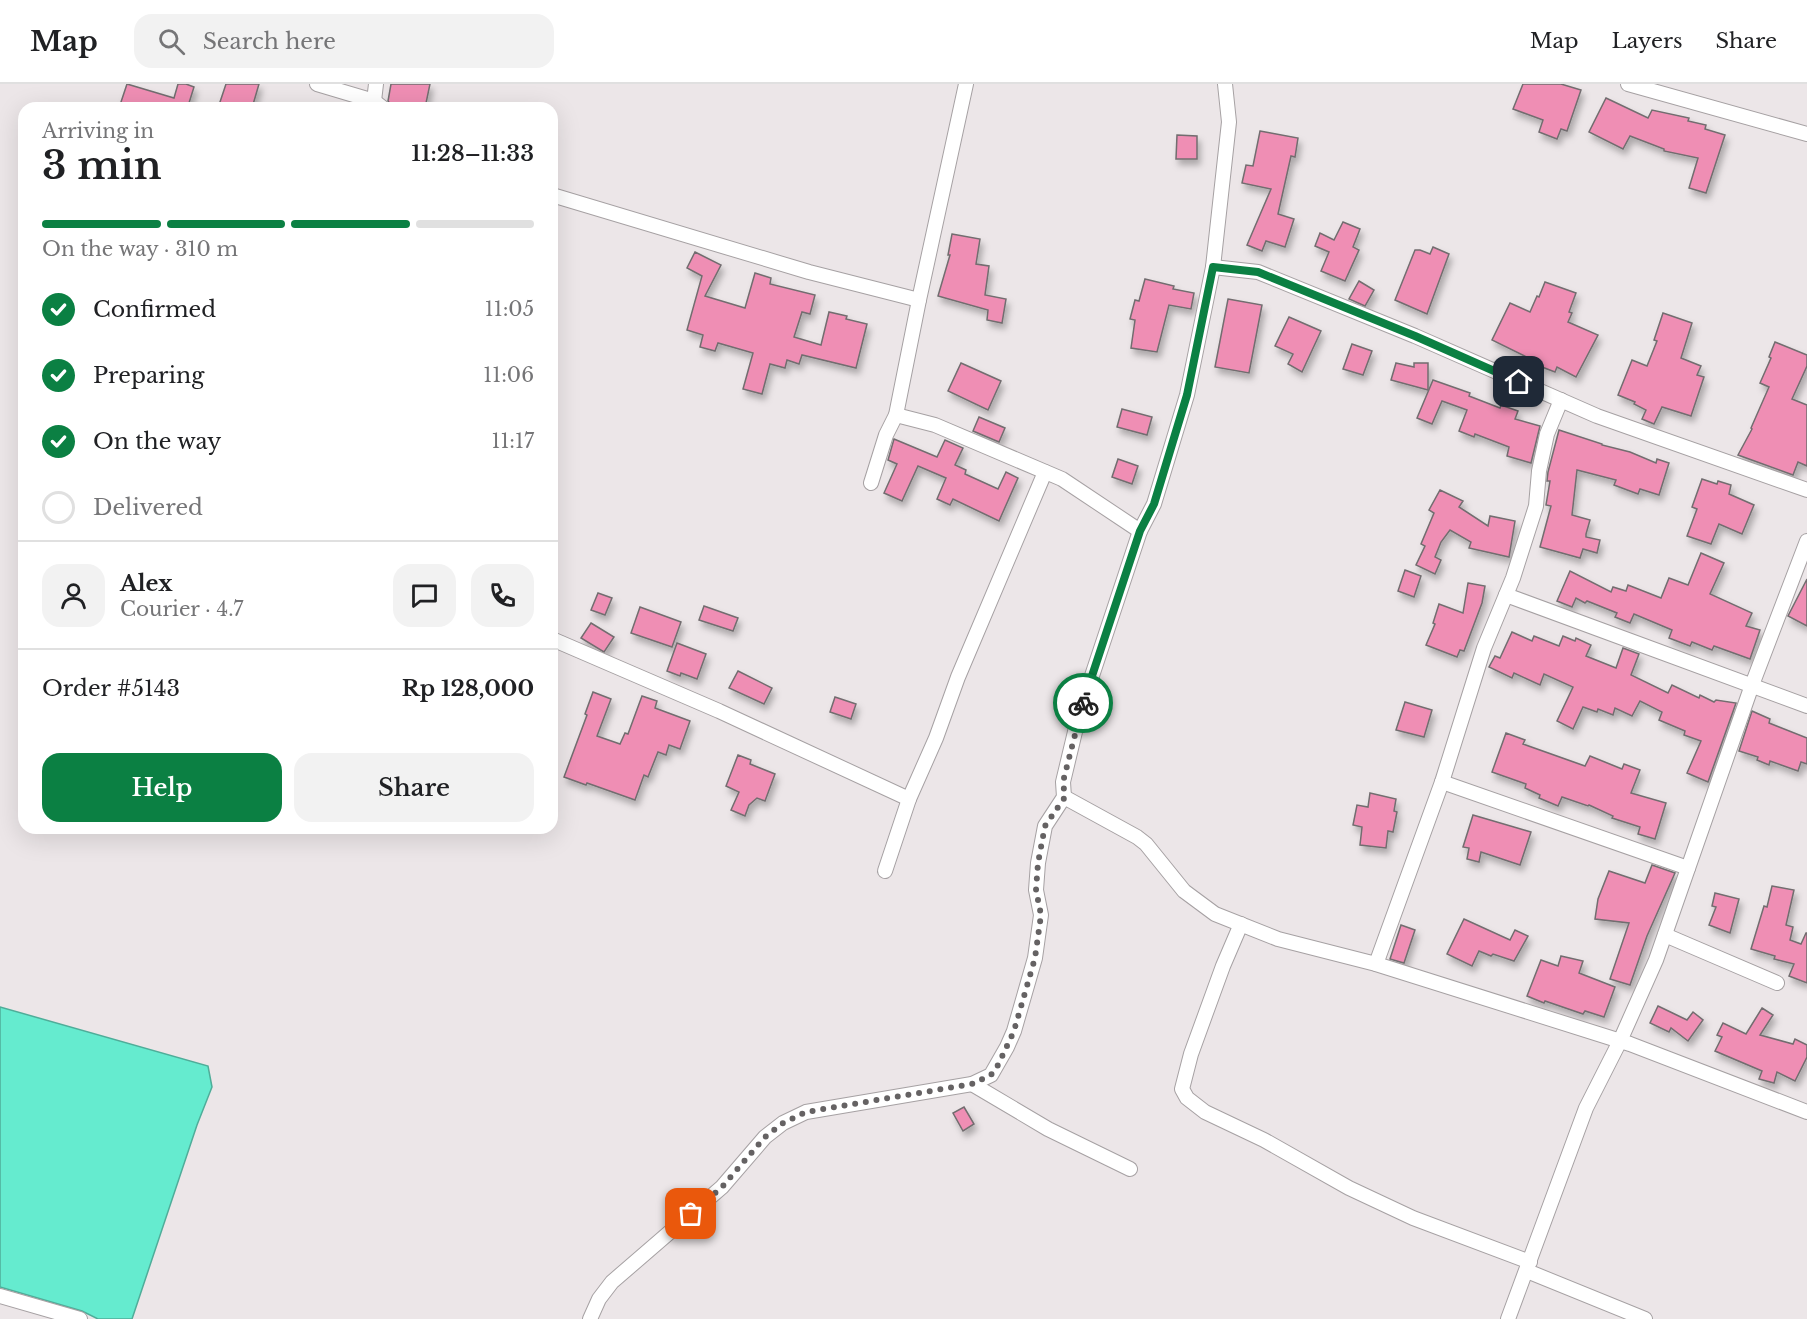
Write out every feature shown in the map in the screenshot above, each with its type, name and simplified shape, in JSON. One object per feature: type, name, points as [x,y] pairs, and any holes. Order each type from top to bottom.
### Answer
[{"type":"street","points":[[317,84],[365,102]]},
{"type":"street","points":[[376,84],[376,102]]},
{"type":"street","points":[[871,483],[886,435],[896,415],[966,84]]},
{"type":"street","points":[[590,1319],[599,1299],[612,1282],[722,1187],[765,1137],[783,1123],[806,1112],[972,1084],[991,1075],[998,1065],[1014,1031],[1035,958],[1041,915],[1036,890],[1038,863],[1045,826],[1065,797],[1063,782],[1079,715],[1140,531],[1154,504],[1187,395],[1213,267],[1229,122],[1224,84]]},
{"type":"street","points":[[1628,84],[1807,134]]},
{"type":"street","points":[[558,197],[809,272],[919,300]]},
{"type":"street","points":[[1213,267],[1258,272],[1415,336],[1597,416],[1807,490]]},
{"type":"street","points":[[1376,964],[1442,782],[1484,648],[1506,595],[1536,506],[1539,471],[1547,434],[1561,400]]},
{"type":"street","points":[[896,415],[935,425],[1062,479],[1140,531]]},
{"type":"street","points":[[885,872],[909,799],[936,738],[958,676],[1045,472]]},
{"type":"street","points":[[1508,1319],[1586,1108],[1620,1041],[1656,960],[1752,686],[1807,541]]},
{"type":"street","points":[[1506,595],[1807,706]]},
{"type":"street","points":[[558,642],[719,711],[909,799]]},
{"type":"street","points":[[1442,782],[1688,868]]},
{"type":"street","points":[[1065,797],[1146,844],[1184,891],[1215,914],[1278,939],[1376,964],[1620,1041],[1807,1112]]},
{"type":"street","points":[[1241,924],[1191,1054],[1182,1089],[1187,1098],[1205,1112],[1264,1140],[1360,1193],[1645,1319]]},
{"type":"street","points":[[1665,935],[1777,983]]},
{"type":"street","points":[[972,1084],[1048,1129],[1130,1169]]},
{"type":"street","points":[[0,1296],[80,1319]]},
{"type":"shaded area","points":[[0,1007],[208,1066],[212,1087],[132,1319],[98,1319],[82,1311],[0,1287]]},
{"type":"building","points":[[127,84],[174,98],[178,84],[194,87],[189,102],[121,102]]},
{"type":"building","points":[[226,84],[259,84],[254,102],[220,102]]},
{"type":"building","points":[[391,84],[430,84],[426,102],[388,101]]},
{"type":"building","points":[[1523,84],[1561,84],[1581,90],[1567,131],[1561,129],[1557,139],[1539,132],[1543,120],[1513,109]]},
{"type":"building","points":[[1606,98],[1648,118],[1652,110],[1689,118],[1688,121],[1706,125],[1705,129],[1725,135],[1706,193],[1689,188],[1698,158],[1664,151],[1664,149],[1630,136],[1623,149],[1589,132]]},
{"type":"building","points":[[1260,131],[1298,138],[1295,157],[1291,156],[1278,214],[1294,219],[1285,247],[1266,241],[1262,251],[1247,245],[1271,189],[1242,183],[1246,165],[1253,166]]},
{"type":"building","points":[[1177,135],[1197,136],[1197,159],[1176,159]]},
{"type":"building","points":[[1343,222],[1360,229],[1353,247],[1359,250],[1345,281],[1321,271],[1329,252],[1315,246],[1320,233],[1334,240]]},
{"type":"building","points":[[952,234],[980,239],[976,264],[989,266],[985,295],[1006,299],[1002,323],[987,320],[988,310],[938,296],[950,255],[948,255]]},
{"type":"building","points":[[1433,247],[1449,254],[1427,314],[1395,300],[1415,250],[1430,254]]},
{"type":"building","points":[[695,252],[721,265],[705,296],[745,308],[755,273],[771,278],[770,284],[815,295],[810,314],[802,312],[794,337],[821,345],[829,312],[867,324],[856,368],[802,355],[799,364],[787,360],[785,368],[770,364],[762,394],[743,389],[753,353],[718,343],[715,351],[700,347],[703,335],[687,330],[702,276],[687,268]]},
{"type":"building","points":[[1145,279],[1174,286],[1173,289],[1194,293],[1191,309],[1169,305],[1157,352],[1131,348],[1135,320],[1130,319],[1135,300],[1139,301]]},
{"type":"building","points":[[1359,281],[1374,290],[1365,306],[1349,299]]},
{"type":"building","points":[[1545,282],[1576,293],[1568,322],[1598,335],[1576,377],[1557,367],[1555,372],[1542,367],[1543,365],[1492,340],[1510,303],[1530,312]]},
{"type":"building","points":[[1228,299],[1262,305],[1249,373],[1215,367]]},
{"type":"building","points":[[1663,313],[1692,323],[1681,358],[1701,366],[1697,375],[1704,377],[1691,416],[1662,407],[1654,424],[1642,419],[1646,410],[1634,404],[1635,402],[1618,395],[1632,360],[1647,366],[1657,341],[1654,340]]},
{"type":"building","points":[[1289,317],[1321,331],[1302,372],[1288,364],[1293,354],[1275,346]]},
{"type":"building","points":[[1775,342],[1807,355],[1807,366],[1792,399],[1807,405],[1807,466],[1798,462],[1793,475],[1738,455],[1752,429],[1769,387],[1760,383]]},
{"type":"building","points":[[1352,344],[1372,351],[1363,375],[1343,369]]},
{"type":"building","points":[[961,363],[1001,381],[988,410],[948,391]]},
{"type":"building","points":[[1396,363],[1414,367],[1414,363],[1428,363],[1428,390],[1391,380]]},
{"type":"building","points":[[1433,380],[1470,393],[1469,396],[1500,408],[1501,405],[1518,411],[1515,419],[1540,426],[1531,463],[1507,456],[1509,447],[1475,434],[1474,437],[1459,431],[1467,410],[1442,401],[1432,424],[1417,418]]},
{"type":"building","points":[[1122,409],[1152,417],[1147,435],[1117,427]]},
{"type":"building","points":[[979,417],[1005,428],[999,442],[973,431]]},
{"type":"building","points":[[1559,430],[1630,452],[1656,463],[1657,459],[1669,463],[1659,495],[1640,489],[1638,494],[1614,485],[1616,480],[1577,470],[1572,515],[1590,520],[1586,537],[1600,540],[1597,553],[1583,549],[1580,558],[1540,547],[1551,506],[1546,505],[1550,481],[1547,481]]},
{"type":"building","points":[[894,439],[937,457],[945,440],[963,448],[955,465],[966,470],[965,474],[998,489],[1006,472],[1018,478],[999,521],[953,499],[950,505],[937,499],[946,478],[918,466],[902,501],[884,493],[897,464],[888,460]]},
{"type":"building","points":[[1118,459],[1138,466],[1132,484],[1112,477]]},
{"type":"building","points":[[1702,479],[1717,484],[1718,481],[1731,485],[1729,494],[1754,505],[1742,534],[1719,524],[1711,544],[1687,536],[1697,509],[1692,507]]},
{"type":"building","points":[[1440,490],[1463,501],[1459,507],[1488,526],[1490,516],[1515,521],[1509,557],[1469,548],[1471,542],[1450,530],[1441,542],[1435,557],[1441,560],[1435,574],[1416,565],[1425,546],[1421,544],[1434,513],[1429,510]]},
{"type":"building","points":[[1701,553],[1724,563],[1710,594],[1752,613],[1746,626],[1760,630],[1750,659],[1714,646],[1712,650],[1692,642],[1690,646],[1669,638],[1672,630],[1634,614],[1630,623],[1615,617],[1617,613],[1587,601],[1585,603],[1576,598],[1572,607],[1557,601],[1570,571],[1611,592],[1613,587],[1626,591],[1628,585],[1661,598],[1669,578],[1688,585]]},
{"type":"building","points":[[1405,570],[1421,576],[1414,597],[1398,591]]},
{"type":"building","points":[[1807,579],[1807,626],[1788,616]]},
{"type":"building","points":[[1468,583],[1485,586],[1482,603],[1464,651],[1460,650],[1457,657],[1426,645],[1435,624],[1433,623],[1439,604],[1463,613]]},
{"type":"building","points":[[598,593],[612,598],[605,615],[591,610]]},
{"type":"building","points":[[704,606],[738,618],[733,631],[699,620]]},
{"type":"building","points":[[640,607],[681,622],[672,647],[631,633]]},
{"type":"building","points":[[591,623],[614,637],[604,652],[581,638]]},
{"type":"building","points":[[1512,632],[1532,641],[1534,636],[1559,646],[1563,636],[1575,641],[1576,638],[1591,645],[1586,656],[1616,668],[1623,648],[1639,654],[1631,675],[1668,693],[1672,685],[1699,698],[1700,695],[1714,702],[1716,700],[1736,703],[1708,782],[1687,773],[1701,741],[1684,735],[1685,731],[1659,720],[1662,712],[1640,701],[1632,716],[1615,708],[1613,715],[1598,709],[1597,712],[1583,707],[1573,729],[1557,721],[1573,687],[1544,674],[1540,685],[1514,673],[1512,678],[1489,667],[1495,656],[1500,658]]},
{"type":"building","points":[[677,643],[706,654],[697,679],[667,671]]},
{"type":"building","points":[[738,671],[772,688],[764,704],[729,688]]},
{"type":"building","points":[[593,692],[611,699],[597,736],[620,744],[625,733],[628,734],[642,696],[657,701],[655,708],[690,721],[680,749],[669,745],[666,755],[658,752],[648,777],[644,775],[635,800],[564,777]]},
{"type":"building","points":[[835,697],[856,704],[851,719],[830,712]]},
{"type":"building","points":[[1405,702],[1432,710],[1424,737],[1396,730]]},
{"type":"building","points":[[1752,711],[1770,719],[1769,723],[1807,738],[1807,764],[1801,762],[1798,771],[1770,761],[1769,765],[1757,760],[1758,757],[1739,751]]},
{"type":"building","points":[[1506,733],[1525,740],[1523,744],[1585,766],[1590,756],[1622,769],[1624,764],[1640,770],[1631,793],[1666,803],[1655,839],[1638,834],[1640,827],[1612,818],[1613,816],[1589,805],[1562,797],[1558,806],[1539,798],[1540,795],[1525,788],[1526,784],[1492,772]]},
{"type":"building","points":[[738,755],[751,760],[750,764],[775,774],[765,801],[757,798],[749,805],[745,816],[731,810],[739,792],[726,786]]},
{"type":"building","points":[[1370,793],[1396,799],[1394,811],[1397,812],[1393,832],[1388,831],[1386,848],[1360,845],[1362,827],[1353,825],[1357,805],[1368,807]]},
{"type":"building","points":[[1473,815],[1531,832],[1520,865],[1481,852],[1479,862],[1467,859],[1469,848],[1463,847]]},
{"type":"building","points":[[1652,865],[1675,873],[1647,936],[1630,985],[1610,979],[1629,923],[1595,919],[1598,899],[1609,871],[1645,883]]},
{"type":"building","points":[[1772,886],[1794,890],[1786,925],[1793,927],[1790,940],[1801,944],[1807,933],[1807,983],[1789,976],[1794,964],[1774,959],[1775,956],[1751,949],[1764,906],[1767,907]]},
{"type":"building","points":[[1715,893],[1739,899],[1730,933],[1709,925],[1716,907],[1712,906]]},
{"type":"building","points":[[1464,919],[1510,940],[1515,930],[1528,936],[1514,961],[1479,951],[1472,966],[1447,954]]},
{"type":"building","points":[[1401,925],[1415,930],[1404,963],[1390,959]]},
{"type":"building","points":[[1561,956],[1583,961],[1579,973],[1615,987],[1604,1017],[1585,1011],[1583,1014],[1527,996],[1541,960],[1558,966]]},
{"type":"building","points":[[1658,1006],[1687,1020],[1693,1012],[1703,1020],[1688,1041],[1671,1028],[1669,1032],[1650,1023]]},
{"type":"building","points":[[1762,1008],[1773,1015],[1760,1035],[1793,1044],[1795,1039],[1807,1045],[1807,1057],[1795,1081],[1777,1072],[1774,1083],[1759,1079],[1762,1071],[1715,1051],[1722,1037],[1717,1035],[1723,1023],[1746,1034]]},
{"type":"building","points":[[964,1107],[974,1124],[963,1131],[953,1113]]},
{"type":"way so far","points":[[691,1214],[722,1187],[765,1137],[783,1123],[806,1112],[972,1084],[991,1075],[1014,1031],[1035,958],[1041,915],[1036,890],[1038,863],[1045,826],[1065,797],[1063,782],[1083,703]]},
{"type":"route","points":[[1083,703],[1140,531],[1154,504],[1187,395],[1213,267],[1258,272],[1415,336],[1519,382]]}]
